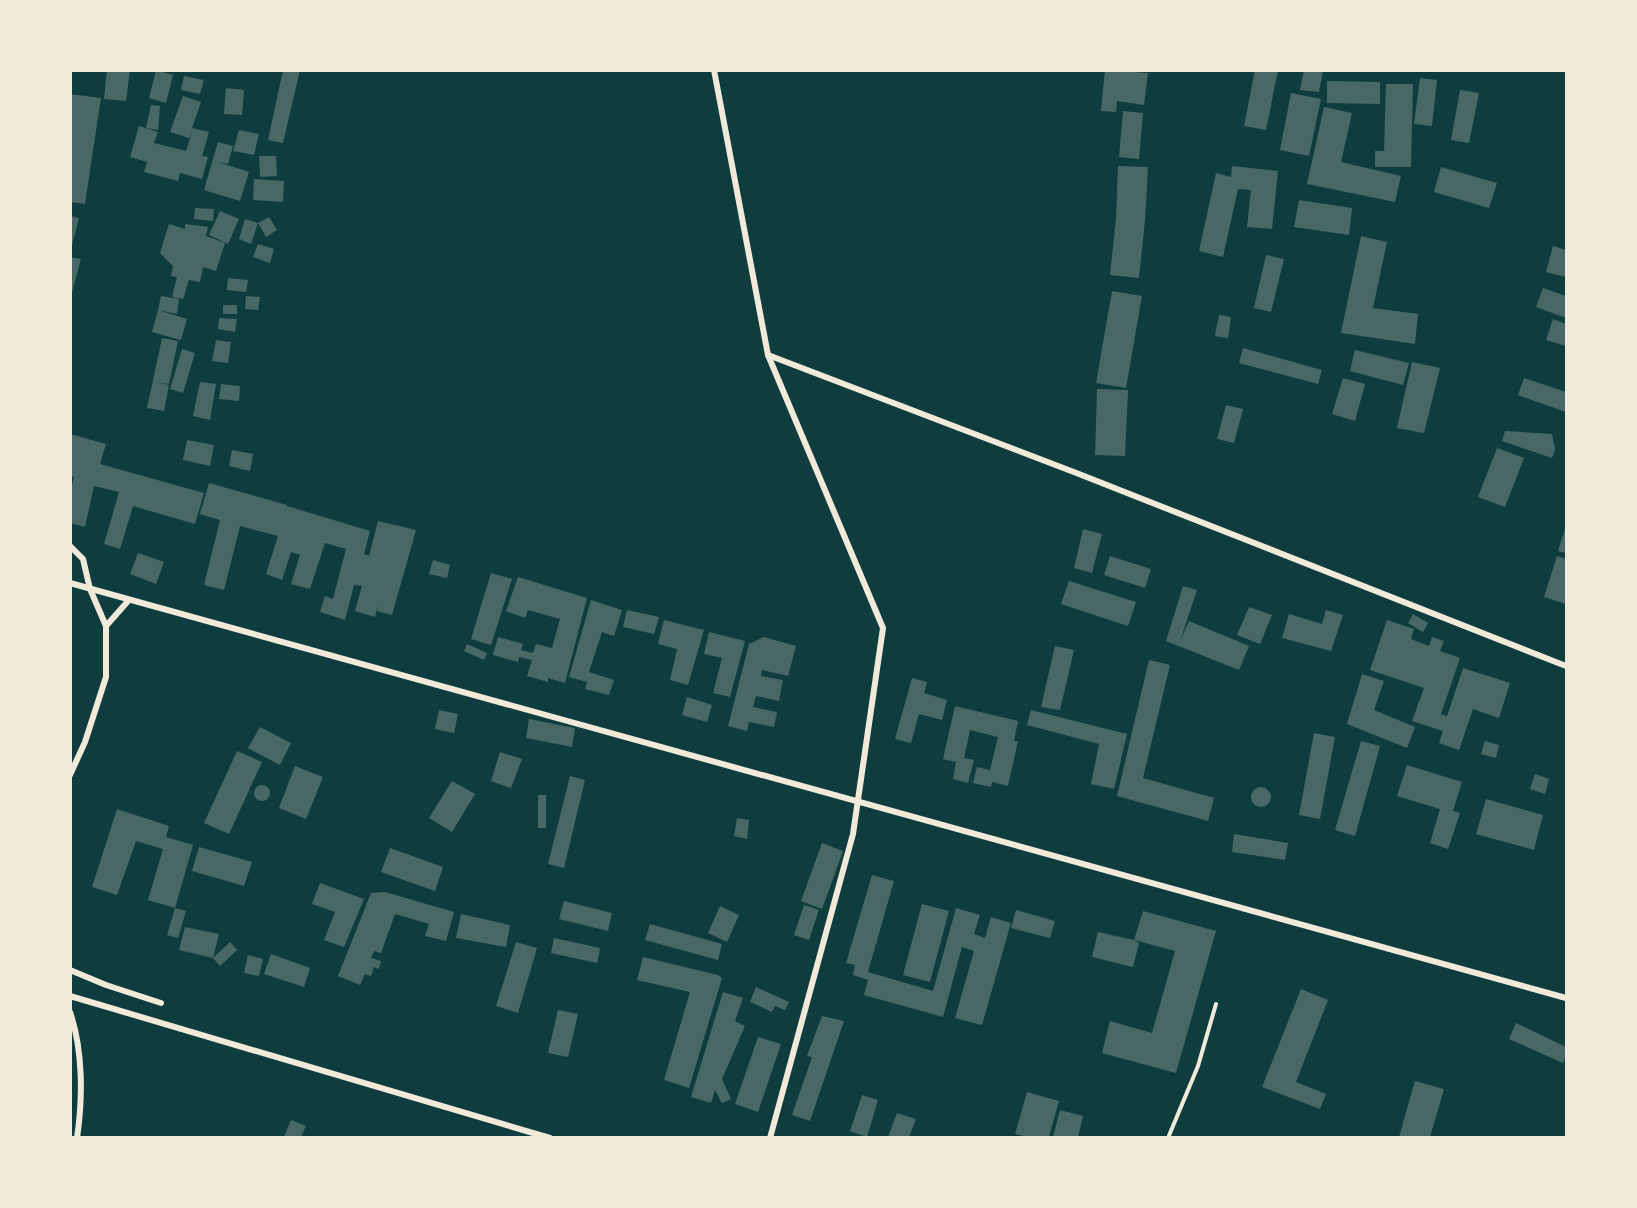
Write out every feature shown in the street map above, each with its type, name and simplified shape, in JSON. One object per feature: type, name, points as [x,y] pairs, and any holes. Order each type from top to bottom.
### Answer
[{"type":"street","points":[[714,70],[768,355],[883,628],[853,834],[770,1137]]},
{"type":"street","points":[[768,355],[1079,474],[1566,666]]},
{"type":"street","points":[[70,546],[83,558],[90,589],[106,626],[106,677],[85,742],[70,775]]},
{"type":"street","points":[[70,583],[1566,998]]},
{"type":"street","points":[[106,626],[129,600]]},
{"type":"street","points":[[70,970],[106,986],[161,1003]]},
{"type":"street","points":[[70,996],[550,1137]]},
{"type":"street","points":[[70,1012],[75,1027],[81,1082],[77,1137]]},
{"type":"path","points":[[1168,1137],[1198,1066],[1216,1004]]},
{"type":"building","points":[[107,70],[130,70],[126,101],[104,99]]},
{"type":"building","points":[[156,70],[173,75],[166,103],[149,98]]},
{"type":"building","points":[[283,70],[300,70],[283,143],[268,140]]},
{"type":"building","points":[[1105,70],[1148,73],[1144,105],[1117,101],[1116,112],[1101,111]]},
{"type":"building","points":[[1255,70],[1278,70],[1266,130],[1244,126]]},
{"type":"building","points":[[1304,70],[1323,70],[1319,92],[1300,90]]},
{"type":"building","points":[[184,76],[204,80],[200,94],[181,90]]},
{"type":"building","points":[[1420,78],[1437,80],[1432,126],[1414,124]]},
{"type":"building","points":[[1327,81],[1380,82],[1380,104],[1327,103]]},
{"type":"building","points":[[1386,84],[1413,84],[1411,167],[1375,167],[1375,151],[1384,151]]},
{"type":"building","points":[[226,88],[244,90],[242,115],[224,114]]},
{"type":"building","points":[[1460,90],[1479,93],[1469,143],[1451,140]]},
{"type":"building","points":[[1291,93],[1321,99],[1309,156],[1280,150]]},
{"type":"building","points":[[70,94],[101,98],[85,204],[70,202]]},
{"type":"building","points":[[183,96],[201,102],[192,128],[209,132],[202,156],[208,157],[202,179],[180,173],[178,181],[144,172],[147,162],[130,157],[139,126],[158,132],[154,143],[186,151],[192,131],[189,138],[170,132]]},
{"type":"building","points":[[151,105],[160,106],[158,130],[146,128]]},
{"type":"building","points":[[1324,107],[1352,113],[1341,162],[1401,176],[1395,202],[1307,184]]},
{"type":"building","points":[[1123,111],[1143,113],[1139,159],[1119,157]]},
{"type":"building","points":[[239,130],[259,134],[254,155],[233,151]]},
{"type":"building","points":[[218,142],[233,146],[228,164],[218,162],[249,172],[240,201],[204,190]]},
{"type":"building","points":[[259,156],[276,156],[277,176],[260,177]]},
{"type":"building","points":[[1118,166],[1148,167],[1139,278],[1110,275],[1116,219]]},
{"type":"building","points":[[1232,166],[1278,171],[1272,229],[1247,227],[1251,190],[1238,189],[1223,257],[1199,251],[1216,173],[1231,177]]},
{"type":"building","points":[[1441,167],[1497,183],[1489,208],[1434,192]]},
{"type":"building","points":[[254,179],[284,181],[283,202],[253,200]]},
{"type":"building","points":[[1299,200],[1352,208],[1349,235],[1294,227]]},
{"type":"building","points":[[195,208],[214,209],[213,221],[194,219]]},
{"type":"building","points":[[220,211],[239,219],[228,244],[209,235]]},
{"type":"building","points":[[70,216],[79,218],[71,249],[70,249]]},
{"type":"building","points":[[269,217],[277,230],[266,237],[258,223]]},
{"type":"building","points":[[245,219],[258,223],[251,244],[239,239]]},
{"type":"building","points":[[169,224],[185,229],[185,224],[208,227],[206,236],[225,243],[216,271],[203,267],[200,282],[189,280],[183,299],[172,297],[177,277],[171,276],[173,266],[160,253]]},
{"type":"building","points":[[1361,236],[1387,242],[1373,308],[1418,314],[1415,344],[1341,333]]},
{"type":"building","points":[[258,244],[274,249],[270,263],[253,257]]},
{"type":"building","points":[[1553,246],[1566,250],[1566,277],[1546,272]]},
{"type":"building","points":[[1266,255],[1284,259],[1271,312],[1254,308]]},
{"type":"building","points":[[70,257],[81,259],[71,296],[70,296]]},
{"type":"building","points":[[228,278],[248,280],[246,292],[227,290]]},
{"type":"building","points":[[1543,288],[1566,296],[1566,318],[1536,307]]},
{"type":"building","points":[[1112,291],[1142,296],[1126,388],[1096,383]]},
{"type":"building","points":[[161,296],[179,299],[177,314],[158,310]]},
{"type":"building","points":[[246,296],[260,297],[258,310],[245,309]]},
{"type":"building","points":[[223,305],[237,305],[237,314],[223,314]]},
{"type":"building","points":[[158,310],[187,319],[181,340],[152,332]]},
{"type":"building","points":[[1219,315],[1231,317],[1228,338],[1215,336]]},
{"type":"building","points":[[219,318],[237,319],[235,332],[218,329]]},
{"type":"building","points":[[1553,319],[1566,324],[1566,346],[1546,340]]},
{"type":"building","points":[[162,338],[178,341],[169,384],[157,382],[169,385],[164,411],[147,408]]},
{"type":"building","points":[[216,340],[231,342],[228,363],[212,361]]},
{"type":"building","points":[[1243,348],[1322,370],[1318,384],[1239,363]]},
{"type":"building","points":[[182,349],[195,353],[183,393],[170,389]]},
{"type":"building","points":[[1355,350],[1409,363],[1403,385],[1350,371]]},
{"type":"building","points":[[1412,362],[1440,368],[1424,433],[1397,428]]},
{"type":"building","points":[[1343,378],[1365,384],[1355,421],[1332,414]]},
{"type":"building","points":[[1524,378],[1566,392],[1566,412],[1518,395]]},
{"type":"building","points":[[200,382],[216,384],[210,420],[193,416]]},
{"type":"building","points":[[221,384],[240,386],[239,401],[219,399]]},
{"type":"building","points":[[1097,389],[1128,390],[1125,456],[1095,455]]},
{"type":"building","points":[[1226,405],[1243,409],[1234,443],[1217,439]]},
{"type":"building","points":[[1505,431],[1552,434],[1555,449],[1552,458],[1502,441]]},
{"type":"building","points":[[70,434],[106,444],[100,464],[204,493],[195,524],[133,506],[120,549],[104,544],[119,492],[94,486],[85,527],[70,523],[70,493],[74,477],[70,476]]},
{"type":"building","points":[[187,440],[214,445],[210,466],[183,460]]},
{"type":"building","points":[[1497,448],[1524,458],[1505,507],[1478,497]]},
{"type":"building","points":[[232,450],[253,454],[250,471],[229,466]]},
{"type":"building","points":[[209,483],[287,505],[284,515],[287,506],[370,531],[364,554],[369,556],[378,521],[416,530],[392,615],[377,611],[378,604],[375,617],[355,611],[362,586],[354,585],[345,620],[320,612],[325,596],[333,599],[346,549],[325,543],[310,589],[291,584],[300,555],[291,552],[282,580],[266,574],[278,536],[240,526],[224,590],[204,585],[220,520],[200,514]]},
{"type":"building","points":[[1566,525],[1566,553],[1558,551]]},
{"type":"building","points":[[1083,529],[1102,534],[1092,573],[1074,568]]},
{"type":"building","points":[[138,553],[164,562],[156,584],[130,574]]},
{"type":"building","points":[[1110,556],[1151,569],[1145,588],[1104,575]]},
{"type":"building","points":[[1557,556],[1566,559],[1566,604],[1544,597]]},
{"type":"building","points":[[433,560],[450,565],[447,578],[429,574]]},
{"type":"building","points":[[491,573],[512,579],[491,645],[471,639]]},
{"type":"building","points":[[518,577],[587,598],[565,683],[548,678],[548,682],[527,676],[532,660],[519,657],[518,662],[493,655],[498,637],[523,644],[521,650],[533,653],[536,644],[552,648],[560,619],[528,610],[525,618],[506,611]]},
{"type":"building","points":[[1069,581],[1136,602],[1128,626],[1061,604]]},
{"type":"building","points":[[1183,586],[1197,590],[1180,641],[1189,621],[1249,646],[1239,670],[1166,641]]},
{"type":"building","points":[[591,600],[622,610],[614,636],[602,632],[589,672],[614,680],[609,695],[585,689],[587,682],[569,677]]},
{"type":"building","points":[[1249,607],[1272,615],[1260,644],[1237,635]]},
{"type":"building","points":[[627,610],[659,617],[654,634],[623,627]]},
{"type":"building","points":[[1326,610],[1343,615],[1331,651],[1282,638],[1289,614],[1322,624]]},
{"type":"building","points":[[1413,614],[1428,623],[1423,632],[1408,623]]},
{"type":"building","points":[[664,620],[704,630],[688,685],[670,680],[677,649],[658,644]]},
{"type":"building","points":[[1387,620],[1414,629],[1411,639],[1429,646],[1432,637],[1444,641],[1440,651],[1460,658],[1441,714],[1447,716],[1463,668],[1510,683],[1499,718],[1473,709],[1459,750],[1439,743],[1443,731],[1412,721],[1424,688],[1370,670]]},
{"type":"building","points":[[709,632],[745,641],[730,697],[713,693],[722,658],[704,654]]},
{"type":"building","points":[[764,637],[796,646],[788,676],[762,670],[761,676],[783,680],[779,701],[756,696],[753,707],[777,712],[774,727],[749,722],[747,731],[728,726],[749,644]]},
{"type":"building","points":[[467,644],[487,653],[484,660],[464,651]]},
{"type":"building","points":[[1055,646],[1074,650],[1060,710],[1041,707]]},
{"type":"building","points":[[1149,660],[1170,665],[1143,778],[1214,798],[1208,821],[1117,796]]},
{"type":"building","points":[[1362,674],[1384,681],[1374,710],[1415,727],[1407,748],[1347,724]]},
{"type":"building","points":[[912,678],[927,682],[924,693],[947,700],[942,720],[919,714],[911,743],[895,739]]},
{"type":"building","points":[[687,697],[712,705],[707,722],[682,715]]},
{"type":"building","points":[[955,706],[1018,721],[1014,741],[1018,741],[1008,786],[992,782],[991,787],[973,783],[977,767],[990,770],[998,737],[970,730],[964,758],[974,760],[968,783],[953,779],[956,762],[943,759]]},
{"type":"building","points":[[439,710],[458,714],[454,733],[435,729]]},
{"type":"building","points":[[1031,710],[1127,734],[1114,789],[1091,784],[1099,744],[1027,725]]},
{"type":"building","points":[[529,719],[575,728],[572,747],[526,738]]},
{"type":"building","points":[[260,727],[291,743],[280,765],[248,748]]},
{"type":"building","points":[[1314,733],[1335,737],[1320,819],[1299,815]]},
{"type":"building","points":[[1361,741],[1380,746],[1355,836],[1335,830]]},
{"type":"building","points":[[1485,741],[1499,745],[1496,758],[1481,754]]},
{"type":"building","points":[[237,751],[262,762],[229,834],[204,823]]},
{"type":"building","points":[[500,752],[522,759],[511,788],[491,781]]},
{"type":"building","points":[[1407,765],[1462,782],[1453,811],[1460,813],[1448,849],[1430,843],[1440,809],[1397,796]]},
{"type":"building","points":[[295,766],[323,777],[306,819],[279,808]]},
{"type":"building","points":[[1535,774],[1549,779],[1545,794],[1530,789]]},
{"type":"building","points":[[570,776],[585,780],[564,868],[548,864]]},
{"type":"building","points":[[452,781],[475,794],[452,832],[429,818]]},
{"type":"building","points":[[259,785],[265,785],[270,793],[268,799],[259,801],[254,796],[254,790]]},
{"type":"building","points":[[1261,787],[1268,790],[1271,797],[1268,804],[1261,807],[1254,804],[1251,797],[1254,790]]},
{"type":"building","points":[[538,795],[546,795],[546,828],[538,828]]},
{"type":"building","points":[[1486,799],[1543,815],[1534,850],[1476,834]]},
{"type":"building","points":[[117,809],[169,826],[166,837],[193,845],[175,908],[148,900],[163,849],[136,841],[117,895],[92,887]]},
{"type":"building","points":[[737,818],[749,820],[747,839],[734,836]]},
{"type":"building","points":[[1234,834],[1288,843],[1285,860],[1232,852]]},
{"type":"building","points":[[822,843],[843,851],[822,909],[801,901]]},
{"type":"building","points":[[199,847],[252,862],[244,886],[192,871]]},
{"type":"building","points":[[390,848],[443,867],[435,891],[381,872]]},
{"type":"building","points":[[872,875],[894,881],[868,972],[933,991],[956,908],[980,915],[974,934],[985,938],[991,917],[1011,923],[982,1025],[955,1018],[974,951],[962,947],[943,1017],[864,995],[868,980],[853,975],[855,965],[846,963]]},
{"type":"building","points":[[320,883],[364,899],[344,947],[324,940],[335,912],[312,904]]},
{"type":"building","points":[[385,892],[454,912],[446,941],[425,936],[429,924],[395,914],[381,953],[374,951],[371,958],[381,961],[379,969],[374,967],[371,976],[365,974],[360,985],[338,976],[371,893]]},
{"type":"building","points":[[564,901],[612,913],[608,931],[559,919]]},
{"type":"building","points":[[922,904],[949,911],[930,982],[903,975]]},
{"type":"building","points":[[804,905],[819,910],[809,940],[794,935]]},
{"type":"building","points":[[720,906],[739,915],[727,942],[708,933]]},
{"type":"building","points":[[175,908],[186,911],[178,938],[167,935]]},
{"type":"building","points":[[1016,910],[1055,921],[1050,938],[1011,928]]},
{"type":"building","points":[[1143,911],[1216,931],[1176,1073],[1102,1053],[1110,1021],[1152,1033],[1175,951],[1134,940]]},
{"type":"building","points":[[461,914],[510,925],[506,947],[456,938]]},
{"type":"building","points":[[650,924],[722,944],[718,960],[645,940]]},
{"type":"building","points":[[185,927],[219,934],[213,958],[179,950]]},
{"type":"building","points":[[1098,932],[1139,943],[1133,967],[1092,957]]},
{"type":"building","points":[[554,938],[600,948],[597,963],[551,953]]},
{"type":"building","points":[[230,942],[237,950],[220,966],[213,958]]},
{"type":"building","points":[[516,942],[537,948],[518,1013],[496,1006]]},
{"type":"building","points":[[271,954],[310,968],[304,987],[264,974]]},
{"type":"building","points":[[248,955],[263,959],[259,976],[244,973]]},
{"type":"building","points":[[643,957],[718,975],[722,978],[689,1088],[664,1080],[690,992],[637,980]]},
{"type":"building","points":[[756,987],[789,1002],[785,1010],[775,1006],[772,1012],[750,1002]]},
{"type":"building","points":[[1301,989],[1328,1000],[1296,1082],[1326,1094],[1320,1109],[1262,1087]]},
{"type":"building","points":[[723,992],[743,998],[735,1021],[745,1026],[722,1079],[731,1099],[722,1103],[715,1090],[711,1103],[691,1097]]},
{"type":"building","points":[[558,1010],[578,1014],[568,1057],[548,1053]]},
{"type":"building","points":[[822,1016],[844,1021],[810,1121],[792,1115],[812,1057],[807,1056]]},
{"type":"building","points":[[1516,1023],[1566,1047],[1563,1063],[1509,1039]]},
{"type":"building","points":[[758,1037],[781,1044],[758,1112],[735,1104]]},
{"type":"building","points":[[1415,1081],[1444,1089],[1430,1137],[1399,1137]]},
{"type":"building","points":[[1027,1092],[1059,1101],[1049,1137],[1028,1137],[1015,1134]]},
{"type":"building","points":[[862,1095],[878,1100],[867,1137],[850,1131]]},
{"type":"building","points":[[1060,1110],[1083,1116],[1078,1137],[1053,1137]]},
{"type":"building","points":[[897,1113],[916,1119],[909,1137],[888,1137]]},
{"type":"building","points":[[291,1120],[306,1126],[301,1137],[284,1137]]}]
